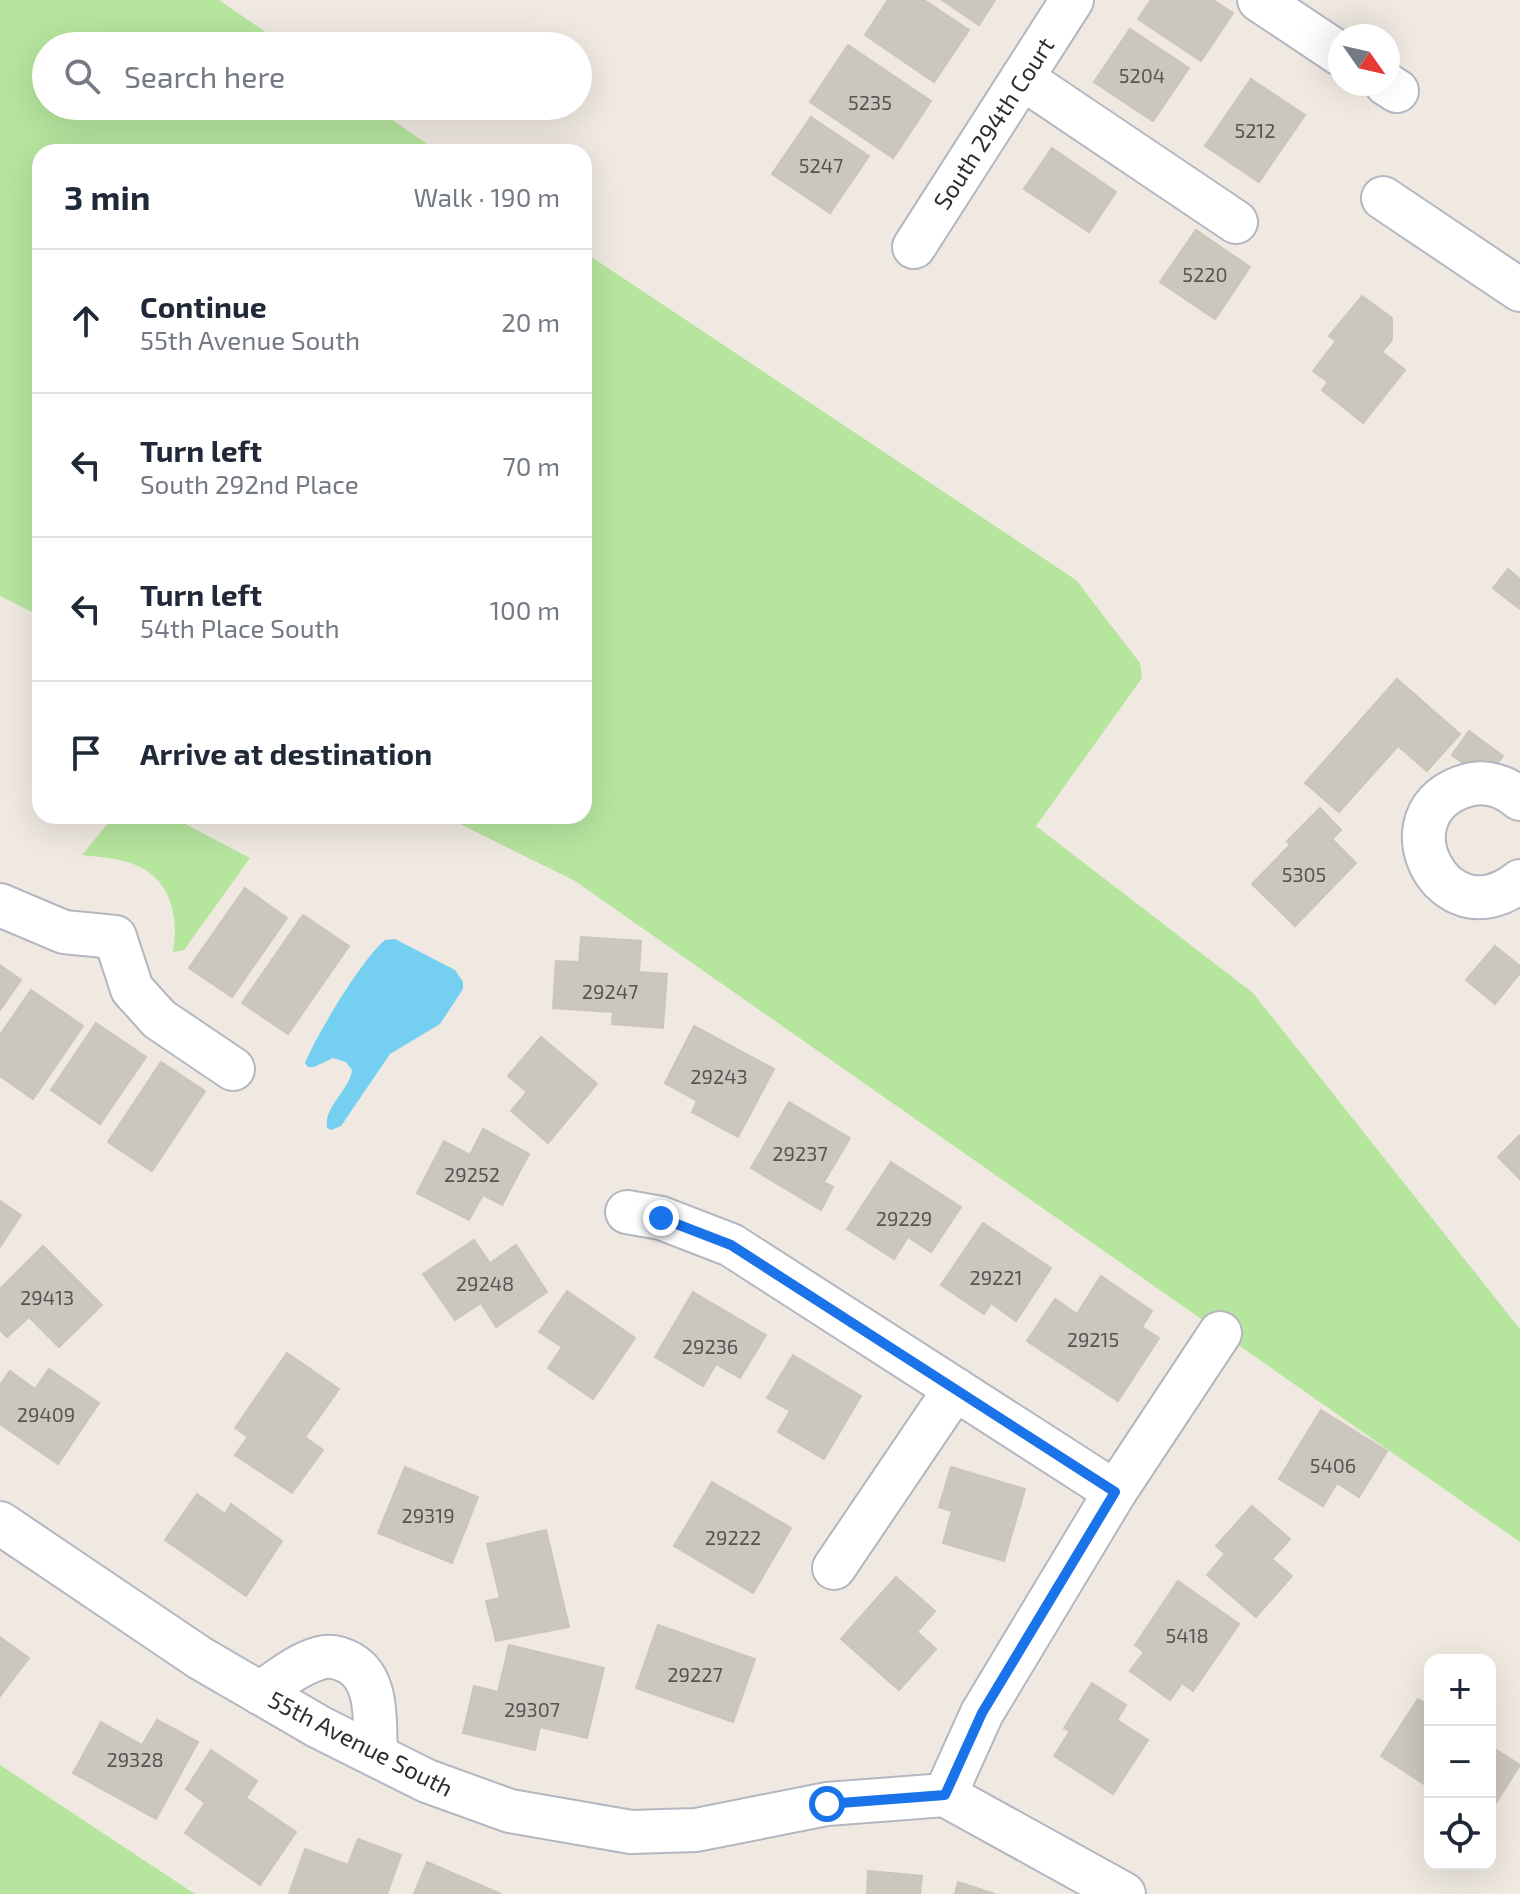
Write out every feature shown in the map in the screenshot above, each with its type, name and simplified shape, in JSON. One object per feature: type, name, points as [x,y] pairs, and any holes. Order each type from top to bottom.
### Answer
[{"type":"street","name":"South 294th Court","points":[[914,247],[1072,0]]},
{"type":"street","points":[[1259,0],[1328,46]]},
{"type":"street","points":[[1022,78],[1236,222]]},
{"type":"street","points":[[1383,198],[1520,290]]},
{"type":"street","points":[[1520,799],[1498,785],[1476,782],[1454,788],[1437,802],[1426,822],[1423,845],[1429,866],[1443,884],[1463,895],[1485,897],[1507,891],[1520,881]]},
{"type":"street","points":[[0,905],[64,932],[115,937],[132,989],[159,1019],[233,1069]]},
{"type":"street","points":[[627,1212],[661,1218],[731,1245],[1115,1492]]},
{"type":"street","points":[[1124,1894],[945,1795],[982,1713],[1115,1492],[1220,1333]]},
{"type":"street","points":[[834,1568],[955,1389]]},
{"type":"street","name":"55th Avenue South","points":[[0,1523],[200,1658],[260,1693],[427,1781],[510,1811],[631,1832],[696,1830],[827,1804],[945,1795]]},
{"type":"street","points":[[260,1693],[298,1668],[322,1657],[340,1658],[358,1668],[369,1682],[376,1755]]},
{"type":"green space","points":[[0,0],[219,0],[266,32],[32,32],[32,120],[392,120],[427,144],[32,144],[32,612],[0,596]]},
{"type":"green space","points":[[592,257],[1076,580],[1140,663],[1142,678],[1036,826],[1253,993],[1520,1329],[1520,1542],[575,881],[460,824],[592,824]]},
{"type":"green space","points":[[107,824],[185,824],[250,858],[184,950],[173,952],[174,915],[159,881],[125,861],[82,855]]},
{"type":"green space","points":[[0,1765],[195,1894],[0,1894]]},
{"type":"water","points":[[395,939],[455,970],[463,982],[463,989],[440,1024],[390,1054],[341,1126],[331,1130],[327,1128],[329,1112],[352,1070],[346,1062],[333,1058],[314,1067],[308,1067],[305,1063],[364,963],[385,940]]},
{"type":"building","points":[[888,0],[924,0],[969,30],[934,82],[865,35]]},
{"type":"building","points":[[942,0],[995,0],[979,25]]},
{"type":"building","points":[[1151,0],[1213,0],[1233,13],[1201,61],[1138,19]]},
{"type":"building","points":[[1130,29],[1189,68],[1153,121],[1094,82]]},
{"type":"building","points":[[848,45],[931,101],[893,158],[810,102]]},
{"type":"building","points":[[1251,79],[1305,115],[1259,182],[1205,146]]},
{"type":"building","points":[[811,117],[869,156],[830,213],[772,174]]},
{"type":"building","points":[[1052,148],[1116,192],[1089,232],[1024,189]]},
{"type":"building","points":[[1196,230],[1250,267],[1215,319],[1160,282]]},
{"type":"building","points":[[1362,296],[1392,318],[1392,340],[1382,352],[1405,370],[1363,423],[1322,390],[1328,382],[1313,371],[1336,341],[1329,336]]},
{"type":"building","points":[[1508,569],[1520,579],[1520,609],[1493,588]]},
{"type":"building","points":[[1397,679],[1460,734],[1427,771],[1398,746],[1339,812],[1305,783]]},
{"type":"building","points":[[1469,731],[1503,756],[1485,779],[1452,755]]},
{"type":"building","points":[[1320,808],[1341,830],[1332,839],[1356,863],[1295,926],[1252,884],[1290,845],[1287,841]]},
{"type":"building","points":[[245,888],[287,918],[232,997],[189,968]]},
{"type":"building","points":[[303,915],[349,946],[288,1034],[242,1003]]},
{"type":"building","points":[[581,937],[641,941],[639,972],[667,974],[663,1028],[612,1024],[613,1012],[553,1008],[556,961],[579,962]]},
{"type":"building","points":[[1495,946],[1520,966],[1520,973],[1495,1004],[1466,980]]},
{"type":"building","points":[[0,965],[21,980],[0,1010]]},
{"type":"building","points":[[31,990],[83,1026],[33,1099],[0,1076],[0,1035]]},
{"type":"building","points":[[96,1023],[146,1057],[100,1124],[51,1090]]},
{"type":"building","points":[[694,1026],[774,1069],[738,1137],[692,1112],[697,1101],[665,1083]]},
{"type":"building","points":[[541,1037],[597,1084],[548,1143],[511,1111],[527,1092],[508,1076]]},
{"type":"building","points":[[161,1062],[205,1091],[152,1171],[108,1142]]},
{"type":"building","points":[[789,1102],[850,1138],[824,1182],[833,1187],[821,1210],[751,1168]]},
{"type":"building","points":[[483,1129],[529,1154],[502,1205],[483,1195],[469,1220],[417,1193],[444,1141],[470,1155]]},
{"type":"building","points":[[1520,1135],[1520,1179],[1498,1157]]},
{"type":"building","points":[[891,1162],[961,1207],[931,1252],[908,1237],[894,1259],[847,1229]]},
{"type":"building","points":[[0,1201],[21,1215],[0,1247]]},
{"type":"building","points":[[983,1223],[1051,1268],[1016,1321],[991,1303],[984,1314],[941,1285]]},
{"type":"building","points":[[474,1240],[490,1263],[516,1245],[547,1292],[496,1327],[481,1303],[455,1320],[423,1274]]},
{"type":"building","points":[[43,1246],[102,1305],[59,1347],[29,1317],[7,1337],[0,1330],[0,1289]]},
{"type":"building","points":[[1101,1276],[1152,1311],[1142,1327],[1159,1338],[1118,1401],[1027,1341],[1055,1299],[1077,1314]]},
{"type":"building","points":[[567,1291],[635,1338],[593,1399],[548,1368],[562,1347],[539,1332]]},
{"type":"building","points":[[693,1292],[766,1335],[740,1378],[716,1364],[703,1386],[655,1357]]},
{"type":"building","points":[[287,1353],[339,1389],[305,1437],[323,1450],[292,1493],[235,1455],[248,1437],[235,1428]]},
{"type":"building","points":[[793,1355],[861,1396],[824,1459],[778,1432],[790,1411],[767,1398]]},
{"type":"building","points":[[49,1369],[99,1403],[58,1464],[0,1424],[0,1385],[10,1371],[35,1389]]},
{"type":"building","points":[[1321,1410],[1387,1451],[1359,1497],[1337,1483],[1323,1506],[1279,1479]]},
{"type":"building","points":[[405,1467],[478,1497],[452,1563],[378,1533]]},
{"type":"building","points":[[951,1467],[1025,1489],[1004,1561],[943,1543],[952,1511],[939,1507]]},
{"type":"building","points":[[712,1482],[791,1528],[753,1593],[674,1546]]},
{"type":"building","points":[[197,1494],[225,1514],[231,1504],[282,1541],[246,1596],[165,1540]]},
{"type":"building","points":[[1252,1506],[1290,1539],[1272,1559],[1292,1576],[1256,1617],[1207,1575],[1225,1554],[1216,1546]]},
{"type":"building","points":[[546,1530],[569,1627],[496,1641],[486,1601],[500,1598],[487,1544]]},
{"type":"building","points":[[896,1577],[935,1611],[917,1632],[936,1649],[899,1690],[841,1639]]},
{"type":"building","points":[[1178,1581],[1239,1624],[1193,1691],[1182,1683],[1170,1700],[1130,1671],[1144,1652],[1135,1645]]},
{"type":"building","points":[[658,1625],[755,1659],[733,1722],[636,1688]]},
{"type":"building","points":[[0,1637],[29,1658],[0,1696]]},
{"type":"building","points":[[509,1645],[604,1668],[587,1738],[540,1727],[535,1750],[463,1733],[474,1686],[498,1692]]},
{"type":"building","points":[[1092,1683],[1126,1705],[1117,1720],[1148,1740],[1113,1794],[1054,1756],[1070,1731],[1064,1728]]},
{"type":"building","points":[[1418,1699],[1424,1702],[1424,1784],[1381,1756]]},
{"type":"building","points":[[157,1720],[198,1742],[156,1819],[73,1773],[101,1722],[142,1745]]},
{"type":"building","points":[[211,1750],[257,1781],[246,1798],[296,1832],[260,1885],[185,1833],[205,1803],[186,1789]]},
{"type":"building","points":[[1496,1750],[1520,1765],[1496,1803]]},
{"type":"building","points":[[358,1839],[401,1855],[387,1894],[289,1894],[305,1849],[348,1865]]},
{"type":"building","points":[[427,1862],[501,1894],[414,1894]]},
{"type":"building","points":[[868,1871],[922,1876],[920,1894],[867,1894]]},
{"type":"building","points":[[958,1882],[995,1894],[955,1894]]},
{"type":"route","points":[[661,1218],[731,1245],[1115,1492],[982,1713],[945,1795],[827,1804]]}]
